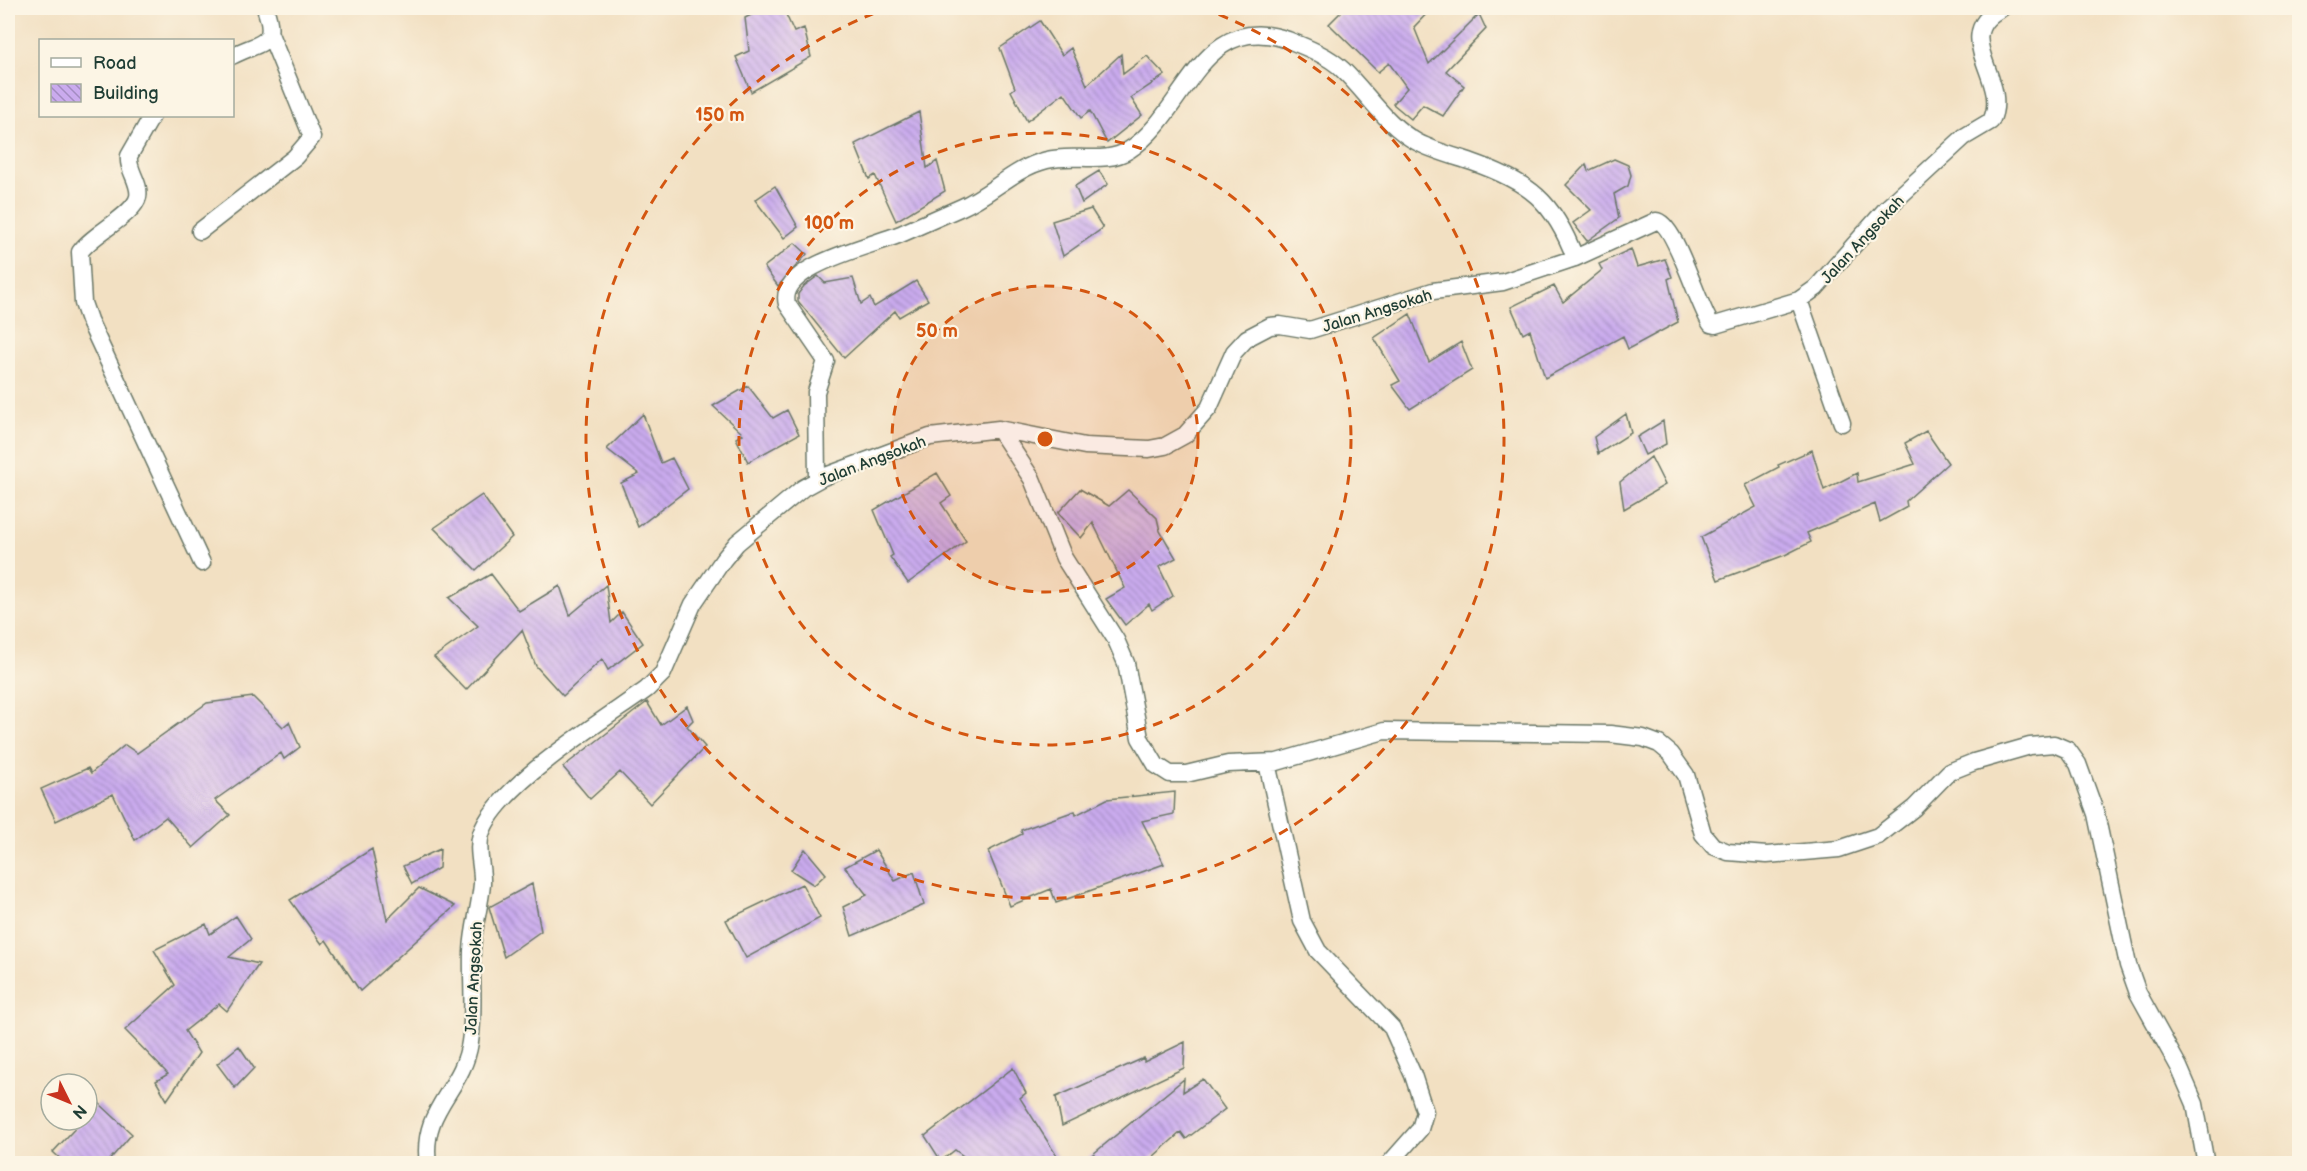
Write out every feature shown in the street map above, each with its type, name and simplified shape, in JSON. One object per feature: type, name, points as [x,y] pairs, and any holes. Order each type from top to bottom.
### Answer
[{"type":"street","points":[[200,231],[295,158],[312,137],[270,34],[265,8]]},
{"type":"street","name":"Jalan Angsokah","points":[[428,1164],[426,1148],[431,1120],[459,1075],[470,1044],[474,989],[472,953],[474,921],[482,881],[478,853],[481,835],[489,816],[529,776],[646,689],[663,673],[693,604],[723,560],[745,536],[803,488],[817,480],[930,437],[999,429],[1085,446],[1149,449],[1165,446],[1185,435],[1209,408],[1234,352],[1247,338],[1270,326],[1280,325],[1310,330],[1356,317],[1400,299],[1433,291],[1503,282],[1575,258],[1643,226],[1661,221],[1673,237],[1711,324],[1715,325],[1799,300],[1815,288],[1886,209],[1964,137],[1991,121],[1996,103],[1980,45],[1979,31],[1985,19],[2002,8]]},
{"type":"street","points":[[234,55],[258,47],[270,34]]},
{"type":"street","points":[[817,480],[816,392],[826,361],[787,304],[785,293],[788,287],[821,261],[904,233],[963,207],[1021,170],[1047,160],[1081,156],[1111,158],[1128,151],[1150,133],[1199,65],[1218,46],[1233,38],[1265,34],[1286,39],[1328,59],[1342,69],[1395,126],[1417,142],[1498,172],[1532,192],[1547,204],[1564,228],[1575,258]]},
{"type":"street","points":[[151,117],[129,156],[128,164],[138,189],[136,202],[80,252],[83,303],[202,563]]},
{"type":"street","points":[[1799,300],[1842,423]]},
{"type":"street","points":[[999,429],[1032,479],[1064,558],[1116,640],[1126,663],[1140,738],[1156,765],[1170,774],[1186,774],[1228,764],[1267,763],[1384,731],[1610,734],[1643,738],[1659,744],[1682,766],[1697,820],[1703,834],[1713,846],[1728,852],[1767,855],[1839,849],[1878,836],[1914,808],[1949,772],[2003,752],[2054,744],[2068,750],[2078,764],[2096,814],[2128,965],[2138,993],[2179,1067],[2195,1104],[2206,1164]]},
{"type":"street","points":[[1267,763],[1302,921],[1318,951],[1392,1028],[1413,1075],[1425,1112],[1420,1129],[1389,1164]]},
{"type":"building","points":[[765,8],[783,8],[794,32],[804,28],[811,57],[751,92],[736,57],[749,51],[745,18]]},
{"type":"building","points":[[1345,8],[1432,8],[1414,27],[1429,64],[1479,14],[1486,29],[1446,71],[1464,86],[1443,116],[1423,105],[1411,119],[1393,104],[1407,88],[1389,63],[1378,72],[1329,24]]},
{"type":"building","points":[[1040,21],[1062,55],[1071,48],[1087,85],[1121,54],[1123,74],[1147,56],[1165,75],[1131,98],[1142,115],[1107,143],[1090,111],[1081,118],[1064,93],[1027,121],[1011,91],[1015,88],[1000,48]]},
{"type":"building","points":[[919,112],[927,168],[937,161],[945,191],[896,221],[875,175],[869,179],[855,144]]},
{"type":"building","points":[[1614,159],[1628,165],[1631,175],[1628,186],[1614,194],[1619,218],[1587,241],[1573,223],[1591,210],[1566,185],[1586,164],[1588,171]]},
{"type":"building","points":[[1099,171],[1108,184],[1082,203],[1075,186]]},
{"type":"building","points":[[775,186],[798,227],[784,238],[755,200]]},
{"type":"building","points":[[1091,209],[1103,228],[1063,256],[1052,221]]},
{"type":"building","points":[[795,243],[807,254],[778,286],[764,267]]},
{"type":"building","points":[[1631,249],[1637,267],[1665,259],[1672,277],[1668,279],[1678,322],[1628,349],[1623,336],[1545,378],[1530,330],[1523,334],[1511,307],[1554,286],[1563,302],[1602,270],[1599,264]]},
{"type":"building","points":[[818,276],[825,283],[853,278],[861,304],[870,298],[874,307],[916,281],[928,300],[899,317],[895,311],[844,358],[798,301],[798,294],[804,286]]},
{"type":"building","points":[[1410,314],[1429,362],[1461,342],[1472,370],[1410,409],[1392,385],[1400,381],[1374,338]]},
{"type":"building","points":[[748,386],[773,418],[787,410],[799,434],[748,462],[736,438],[743,434],[713,406]]},
{"type":"building","points":[[643,414],[661,463],[672,458],[688,489],[638,527],[621,483],[639,474],[607,449]]},
{"type":"building","points":[[1626,414],[1631,433],[1598,454],[1594,437]]},
{"type":"building","points":[[1663,421],[1666,444],[1645,455],[1637,437]]},
{"type":"building","points":[[1926,431],[1948,463],[1906,501],[1907,507],[1880,522],[1875,504],[1807,533],[1811,542],[1785,555],[1718,580],[1701,537],[1756,507],[1745,485],[1779,467],[1778,465],[1812,450],[1824,490],[1857,473],[1858,482],[1915,464],[1905,443]]},
{"type":"building","points":[[1651,457],[1665,485],[1624,509],[1620,482]]},
{"type":"building","points":[[937,473],[951,496],[941,503],[966,541],[908,583],[890,557],[893,555],[874,510]]},
{"type":"building","points":[[1080,489],[1109,506],[1128,490],[1157,518],[1160,531],[1176,558],[1159,567],[1173,596],[1152,610],[1149,604],[1125,625],[1106,599],[1125,588],[1093,523],[1081,538],[1058,513]]},
{"type":"building","points":[[482,495],[512,537],[476,570],[434,528]]},
{"type":"building","points":[[491,574],[519,611],[560,586],[570,615],[606,585],[611,623],[622,612],[643,643],[608,670],[602,659],[563,696],[536,666],[522,630],[466,690],[434,657],[478,626],[449,598]]},
{"type":"building","points":[[253,697],[283,727],[289,722],[300,747],[284,759],[281,753],[215,800],[230,815],[193,848],[166,817],[135,840],[113,794],[56,821],[41,789],[88,768],[91,773],[125,745],[137,753],[207,703]]},
{"type":"building","points":[[647,702],[661,725],[687,706],[693,720],[687,726],[705,747],[650,804],[620,772],[590,799],[563,767]]},
{"type":"building","points":[[1175,792],[1174,814],[1142,821],[1164,864],[1056,903],[1051,889],[1010,906],[988,851],[1022,834],[1021,830],[1075,811],[1076,815],[1107,799]]},
{"type":"building","points":[[372,849],[387,920],[419,888],[455,906],[360,991],[326,940],[322,944],[290,900]]},
{"type":"building","points":[[440,849],[439,868],[412,884],[403,866]]},
{"type":"building","points":[[805,849],[826,874],[814,885],[791,870]]},
{"type":"building","points":[[876,850],[895,881],[914,872],[924,905],[852,936],[843,907],[867,895],[845,867]]},
{"type":"building","points":[[532,884],[541,931],[504,957],[489,907]]},
{"type":"building","points":[[802,884],[820,918],[746,958],[726,920]]},
{"type":"building","points":[[236,916],[251,939],[229,957],[259,964],[227,1011],[219,1004],[185,1031],[199,1053],[167,1100],[156,1081],[168,1074],[125,1030],[175,985],[154,950],[206,924],[210,934]]},
{"type":"building","points":[[1185,1042],[1184,1068],[1062,1126],[1056,1097],[1144,1058],[1144,1062]]},
{"type":"building","points":[[239,1046],[254,1068],[235,1088],[217,1064]]},
{"type":"building","points":[[1013,1068],[1026,1093],[1020,1098],[1062,1164],[974,1164],[955,1150],[941,1161],[925,1136]]},
{"type":"building","points":[[1184,1079],[1183,1092],[1203,1079],[1225,1109],[1186,1139],[1181,1132],[1145,1164],[1081,1164]]},
{"type":"building","points":[[99,1103],[132,1134],[106,1164],[66,1164],[53,1152],[72,1132],[99,1132]]}]
